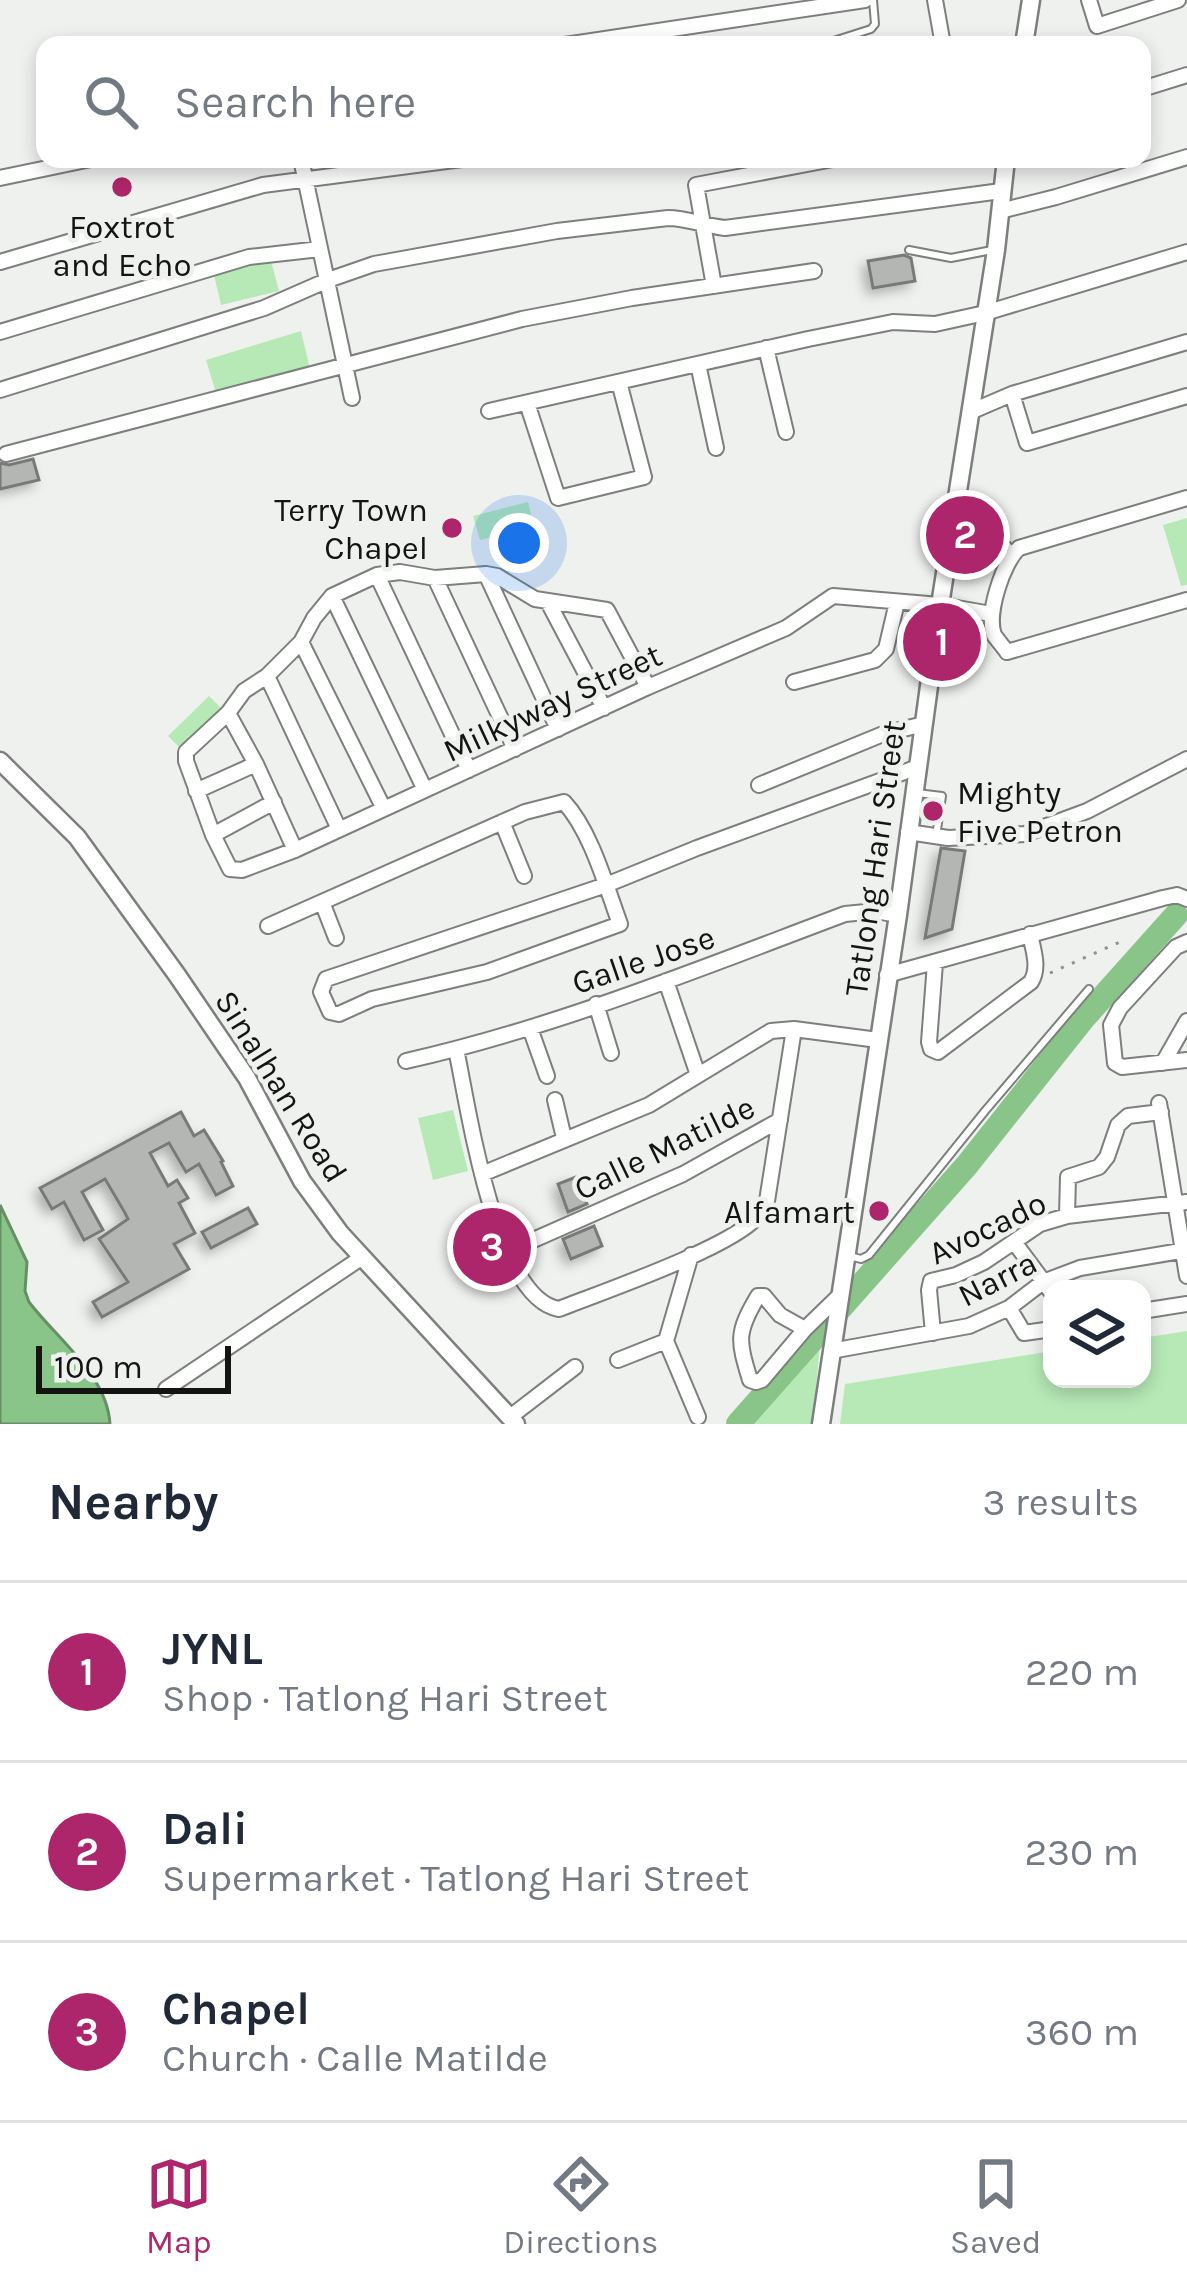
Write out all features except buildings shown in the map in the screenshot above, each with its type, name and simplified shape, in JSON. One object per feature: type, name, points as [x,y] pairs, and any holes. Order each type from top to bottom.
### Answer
[{"type":"street","points":[[626,36],[869,0]]},
{"type":"street","points":[[935,0],[941,36]]},
{"type":"street","points":[[1025,36],[1031,0]]},
{"type":"street","points":[[1089,0],[1097,26],[1178,0]]},
{"type":"street","points":[[1151,86],[1187,75]]},
{"type":"street","points":[[1000,211],[1187,157]]},
{"type":"street","points":[[0,178],[48,168]]},
{"type":"street","points":[[303,168],[352,398]]},
{"type":"street","points":[[0,262],[262,184],[392,168]]},
{"type":"street","points":[[713,286],[696,185],[786,168]]},
{"type":"street","name":"Tatlong Hari Street","points":[[821,1424],[1005,168]]},
{"type":"street","points":[[0,391],[264,308],[374,264],[557,231],[668,218],[725,228],[1001,191]]},
{"type":"street","points":[[0,332],[249,257],[320,249]]},
{"type":"street","points":[[489,411],[893,322],[935,324],[985,313],[1187,252]]},
{"type":"street","points":[[6,454],[522,319],[814,271]]},
{"type":"street","points":[[970,412],[1012,394],[1187,341]]},
{"type":"street","points":[[766,348],[786,432]]},
{"type":"street","points":[[698,364],[716,448]]},
{"type":"street","points":[[527,403],[558,498],[644,477],[619,382]]},
{"type":"street","points":[[1012,394],[1028,443],[1187,396]]},
{"type":"street","points":[[1187,498],[1018,548],[1008,557],[991,614],[995,637],[1007,652],[1187,599]]},
{"type":"street","points":[[486,574],[558,729]]},
{"type":"street","points":[[274,802],[213,836],[186,752],[244,691],[267,676],[301,642],[332,596],[377,575],[486,574],[535,599],[607,610],[648,687]]},
{"type":"street","points":[[377,575],[470,770]]},
{"type":"street","points":[[435,578],[515,749]]},
{"type":"street","points":[[332,596],[425,790]]},
{"type":"street","name":"Milkyway Street","points":[[213,836],[230,868],[242,870],[295,850],[786,628],[833,596],[940,604],[991,614]]},
{"type":"street","points":[[548,602],[604,708]]},
{"type":"street","points":[[794,682],[883,655],[897,602]]},
{"type":"street","points":[[301,642],[384,809]]},
{"type":"street","points":[[267,676],[339,829]]},
{"type":"street","points":[[228,713],[295,850]]},
{"type":"street","points":[[759,785],[884,734],[924,724]]},
{"type":"street","points":[[908,832],[1025,834],[1087,811],[1187,759]]},
{"type":"street","points":[[196,791],[256,764]]},
{"type":"street","name":"Sinalhan Road","points":[[4,766],[77,837],[177,975],[247,1078],[302,1181],[362,1258],[513,1420]]},
{"type":"street","points":[[268,926],[549,804],[564,802],[577,816],[606,885],[620,923],[487,972],[372,999],[340,1014],[330,1012],[324,1003],[321,992],[326,979],[606,885],[918,767]]},
{"type":"street","points":[[502,822],[524,875]]},
{"type":"street","points":[[887,975],[1182,897]]},
{"type":"street","points":[[322,902],[336,938]]},
{"type":"street","name":"Galle Jose","points":[[406,1060],[530,1028],[845,914],[898,915]]},
{"type":"street","points":[[934,963],[929,1042],[938,1052],[1031,982],[1036,974],[1030,934]]},
{"type":"street","points":[[1187,942],[1176,946],[1111,1024],[1114,1064],[1187,1060]]},
{"type":"street","points":[[666,981],[698,1075]]},
{"type":"street","points":[[596,1004],[611,1053]]},
{"type":"street","points":[[1163,1064],[1187,1021]]},
{"type":"street","points":[[530,1028],[547,1076]]},
{"type":"street","points":[[456,1049],[494,1222],[506,1252],[536,1300],[559,1309],[692,1255],[756,1219],[767,1201],[794,1029]]},
{"type":"street","points":[[482,1174],[649,1105],[772,1030],[878,1040]]},
{"type":"street","points":[[555,1100],[564,1138]]},
{"type":"street","points":[[1067,1216],[1068,1177],[1099,1167],[1118,1125],[1128,1116],[1160,1108],[1181,1203],[1187,1276]]},
{"type":"street","name":"Calle Matilde","points":[[506,1252],[683,1174],[780,1120]]},
{"type":"street","name":"Avocado","points":[[933,1333],[931,1281],[984,1262],[1040,1223],[1181,1203]]},
{"type":"street","points":[[1013,1242],[1043,1281]]},
{"type":"street","name":"Narra","points":[[1061,1280],[1080,1268],[1185,1251]]},
{"type":"street","points":[[692,1255],[666,1341],[698,1417]]},
{"type":"street","points":[[166,1389],[362,1258]]},
{"type":"street","name":"Narra","points":[[832,1344],[969,1326],[1043,1291]]},
{"type":"street","points":[[805,1330],[780,1315],[770,1300],[758,1296],[739,1343],[750,1380],[762,1380],[805,1330],[838,1302]]},
{"type":"street","points":[[1151,1310],[1187,1304]]},
{"type":"street","points":[[1009,1308],[1024,1334],[1043,1331]]},
{"type":"street","points":[[618,1360],[666,1341]]},
{"type":"street","points":[[513,1420],[575,1366]]},
{"type":"lane","points":[[849,36],[875,24],[869,0]]},
{"type":"lane","points":[[909,250],[951,258],[995,250]]},
{"type":"lane","points":[[953,522],[981,520],[1013,552]]},
{"type":"lane","points":[[914,793],[942,796],[936,836]]},
{"type":"lane","points":[[845,1256],[861,1259],[868,1255],[1089,989]]},
{"type":"path","points":[[1036,974],[1120,942]]},
{"type":"shaded area","points":[[271,261],[279,291],[221,305],[214,275]]},
{"type":"shaded area","points":[[301,331],[310,369],[216,393],[206,360]]},
{"type":"shaded area","points":[[528,502],[534,527],[480,540],[473,516]]},
{"type":"shaded area","points":[[1187,518],[1187,585],[1181,586],[1163,525]]},
{"type":"shaded area","points":[[209,696],[224,711],[183,751],[168,736]]},
{"type":"shaded area","points":[[453,1110],[468,1171],[433,1180],[418,1118]]},
{"type":"shaded area","points":[[0,1205],[27,1262],[29,1302],[100,1389],[110,1424],[0,1424]]},
{"type":"shaded area","points":[[821,1331],[813,1424],[738,1424]]},
{"type":"shaded area","points":[[1187,1331],[1187,1424],[840,1424],[845,1384],[1043,1352],[1043,1388],[1151,1388],[1151,1337]]},
{"type":"waterway","points":[[1176,915],[1187,901]]},
{"type":"waterway","points":[[738,1424],[967,1165],[1083,1019],[1176,915]]},
{"type":"place","name":"Foxtrot and Echo","points":[[122,187]]},
{"type":"place","name":"Terry Town Chapel","points":[[452,528]]},
{"type":"place","name":"Dali","points":[[965,535]]},
{"type":"place","name":"JYNL","points":[[942,642]]},
{"type":"place","name":"Mighty Five Petron","points":[[933,811]]},
{"type":"place","name":"Alfamart","points":[[879,1211]]},
{"type":"place","name":"Chapel","points":[[492,1247]]}]
